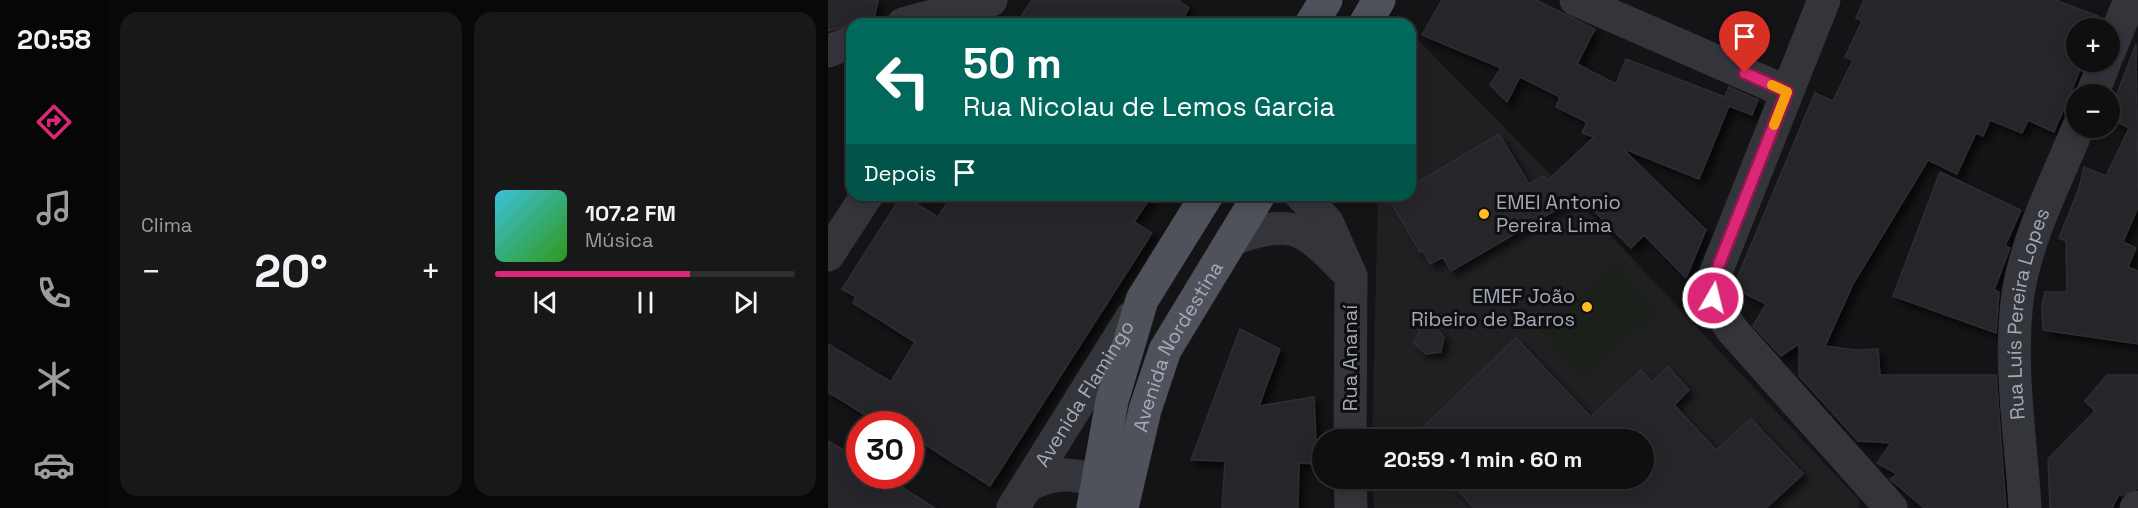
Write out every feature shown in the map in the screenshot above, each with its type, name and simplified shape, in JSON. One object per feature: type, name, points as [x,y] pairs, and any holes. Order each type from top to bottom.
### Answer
[{"type":"main road","points":[[1315,18],[1326,0]]},
{"type":"main road","points":[[1368,18],[1379,0]]},
{"type":"main road","name":"Avenida Nordestina","points":[[1110,496],[1112,401],[1142,300],[1203,201]]},
{"type":"main road","name":"Avenida Nordestina","points":[[1110,496],[1145,410],[1165,350],[1255,201]]},
{"type":"street","points":[[925,18],[991,0]]},
{"type":"street","points":[[986,18],[998,0]]},
{"type":"street","points":[[1576,0],[1787,92]]},
{"type":"street","points":[[1824,0],[1712,287],[1716,308],[1733,331],[1891,508]]},
{"type":"street","points":[[2120,25],[2130,0]]},
{"type":"street","points":[[828,51],[846,44]]},
{"type":"street","name":"Rua Luís Pereira Lopes","points":[[2025,508],[2014,345],[2018,294],[2029,250],[2074,138]]},
{"type":"street","points":[[828,255],[863,201]]},
{"type":"street","name":"Rua Ananaí","points":[[1307,201],[1327,222],[1351,276],[1350,429]]},
{"type":"street","name":"Rua Ananaí","points":[[1232,239],[1270,226],[1291,229],[1303,233],[1329,253],[1351,276]]},
{"type":"street","name":"Avenida Flamingo","points":[[1020,497],[1142,300]]},
{"type":"street","name":"Avenida Flamingo","points":[[1020,497],[1047,476],[1067,474],[1110,496]]},
{"type":"street","points":[[1350,489],[1351,508]]},
{"type":"shaded area","name":"EMEF João Ribeiro de Barros","points":[[1416,38],[1599,223],[1859,500],[1859,508],[1374,508],[1373,489],[1654,489],[1654,429],[1372,429],[1378,201],[1416,201]]},
{"type":"shaded area","points":[[1616,265],[1657,312],[1582,377],[1541,330]]},
{"type":"building","points":[[828,0],[878,0],[874,18],[846,18],[846,26],[828,31]]},
{"type":"building","points":[[1032,0],[1178,0],[1189,8],[1183,18],[1020,18]]},
{"type":"building","points":[[1442,0],[1536,0],[1595,29],[1577,64],[1616,84],[1626,59],[1725,97],[1729,87],[1758,100],[1752,115],[1729,106],[1699,179],[1622,148],[1706,230],[1686,278],[1644,235],[1631,248],[1585,202],[1582,205],[1576,198],[1451,271],[1443,257],[1430,264],[1423,251],[1420,252],[1390,201],[1416,201],[1416,183],[1499,134],[1529,184],[1544,176],[1547,181],[1594,137],[1582,133],[1587,122],[1556,107],[1560,97],[1520,77],[1507,102],[1490,85],[1501,68],[1422,35]]},
{"type":"building","points":[[1864,0],[2055,0],[2098,16],[2097,18],[2066,18],[2066,72],[2079,72],[2074,84],[2066,84],[2066,104],[2054,132],[2028,120],[2022,133],[1990,120],[1983,136],[1976,133],[1957,174],[1928,160],[1853,284],[1825,346],[1856,350],[1878,349],[1880,375],[1996,375],[2006,508],[1924,508],[1890,479],[1897,474],[1877,463],[1891,443],[1858,441],[1799,376],[1799,344],[1781,356],[1753,326],[1766,304],[1733,288],[1815,93],[1833,101],[1853,60],[1845,57],[1862,21],[1856,18]]},
{"type":"building","points":[[2136,44],[2138,207],[2123,242],[2136,248],[2128,267],[2138,271],[2138,344],[2043,330],[2042,306],[2045,292],[2067,292],[2066,241],[2059,238],[2079,188],[2084,167],[2106,176],[2129,128],[2120,124],[2120,86]]},
{"type":"building","points":[[1940,172],[2021,210],[2005,246],[2010,248],[1994,290],[1999,292],[1996,333],[1893,296]]},
{"type":"building","points":[[898,201],[912,201],[938,217],[948,201],[1148,201],[1134,222],[1152,233],[990,486],[924,444],[924,411],[859,411],[828,392],[828,344],[891,382],[915,342],[853,303],[856,297],[842,289]]},
{"type":"building","points":[[1434,326],[1444,337],[1441,352],[1426,354],[1414,343],[1420,329]]},
{"type":"building","points":[[1240,329],[1280,349],[1259,406],[1314,397],[1315,429],[1312,429],[1312,464],[1299,463],[1298,508],[1222,508],[1225,461],[1191,460]]},
{"type":"building","points":[[1516,338],[1591,417],[1641,370],[1652,382],[1668,367],[1689,390],[1674,405],[1716,450],[1751,419],[1803,474],[1766,508],[1474,508],[1457,489],[1654,489],[1654,429],[1421,429]]},
{"type":"building","points":[[2107,375],[2138,375],[2138,488],[2122,496],[2119,494],[2112,508],[2050,508],[2048,459],[2095,411],[2085,401]]},
{"type":"building","points":[[828,441],[846,452],[846,489],[905,489],[935,508],[828,508]]},
{"type":"slow traffic","points":[[1772,85],[1787,92],[1774,125]]},
{"type":"place","name":"EMEI Antonio Pereira Lima","points":[[1484,214]]},
{"type":"place","name":"EMEF João Ribeiro de Barros","points":[[1587,307]]},
{"type":"route","points":[[1713,298],[1714,277],[1787,92],[1745,73]]}]
